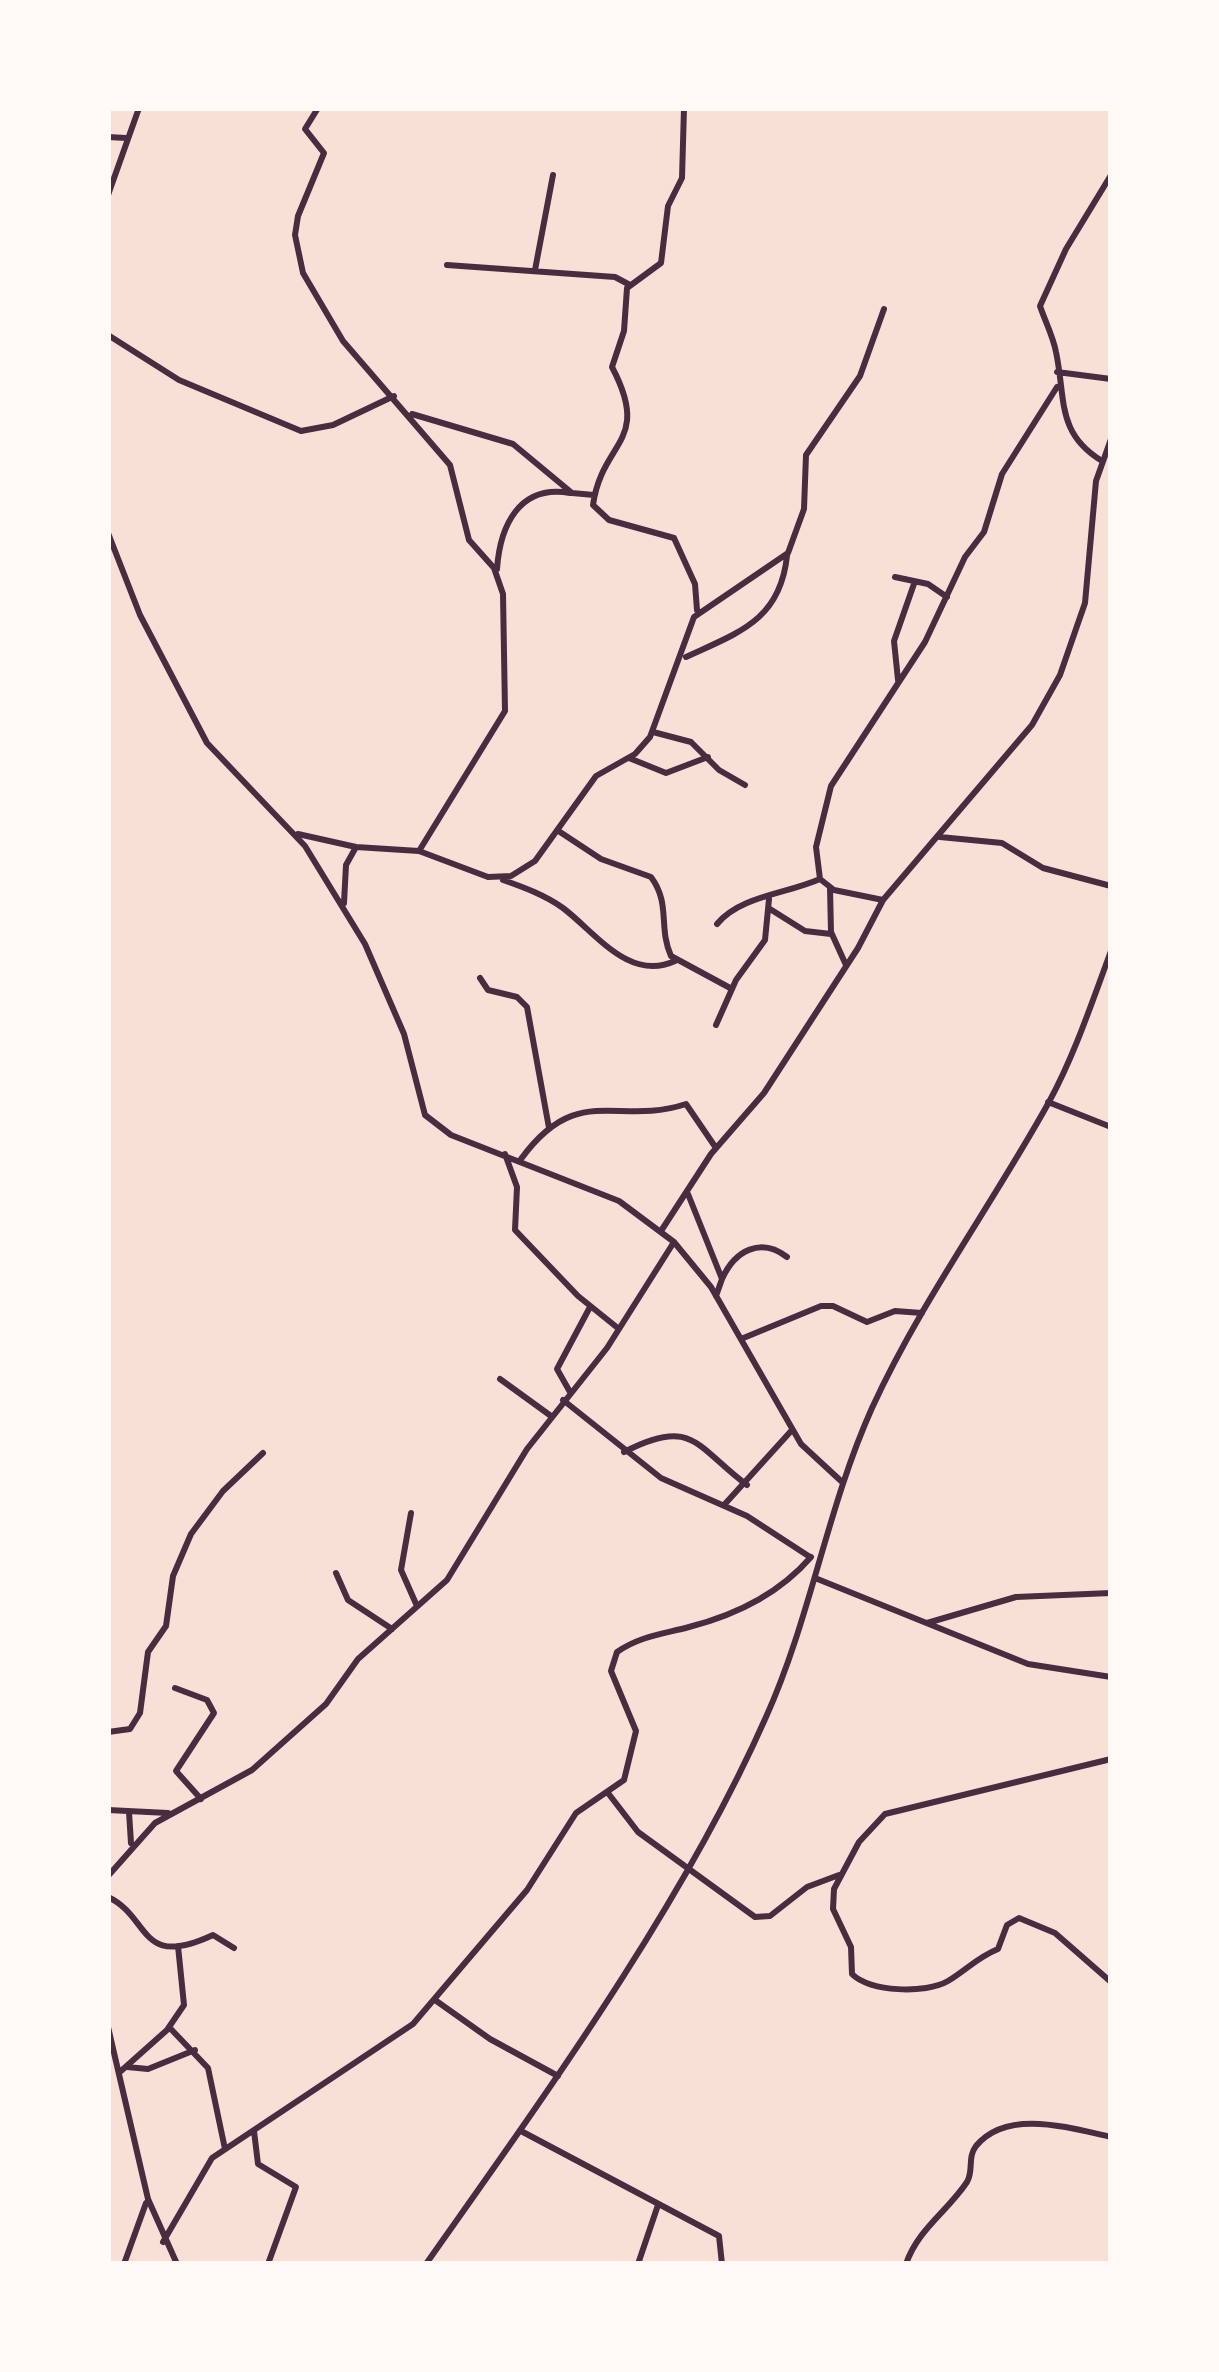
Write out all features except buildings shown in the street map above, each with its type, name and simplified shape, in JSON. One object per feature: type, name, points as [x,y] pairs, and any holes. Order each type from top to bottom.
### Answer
[{"type":"street","points":[[108,195],[139,108]]},
{"type":"street","points":[[318,108],[305,129],[324,153],[323,165],[306,190],[295,235],[303,273],[333,328],[450,465],[469,540],[496,573]]},
{"type":"street","points":[[684,108],[682,178],[668,206],[661,263],[630,285],[624,332],[612,367],[626,392],[629,432],[593,505],[602,517],[677,542],[694,584],[697,614]]},
{"type":"street","points":[[108,136],[126,138]]},
{"type":"street","points":[[535,270],[553,175]]},
{"type":"street","points":[[1102,461],[1073,439],[1041,302],[1111,176]]},
{"type":"street","points":[[447,266],[614,277],[630,285]]},
{"type":"street","points":[[682,659],[772,607],[784,586],[788,553],[804,508],[806,454],[860,376],[884,309]]},
{"type":"street","points":[[108,335],[179,380],[302,431],[344,420],[394,396]]},
{"type":"street","points":[[1058,372],[1111,379]]},
{"type":"street","points":[[883,900],[830,888],[820,879],[816,847],[831,786],[926,642],[984,532],[1002,474],[1058,387]]},
{"type":"street","points":[[410,413],[513,444],[572,493]]},
{"type":"street","points":[[661,1231],[716,1148],[749,1114],[883,900],[1009,756],[1060,675],[1085,603],[1102,461],[1111,439]]},
{"type":"street","points":[[419,851],[506,711],[504,602],[496,573],[500,536],[518,507],[544,493],[594,495]]},
{"type":"street","points":[[108,533],[140,615],[207,743],[295,833],[344,906],[389,993],[425,1114],[451,1135],[619,1201],[674,1242],[716,1296],[793,1430],[812,1457],[841,1481]]},
{"type":"street","points":[[499,878],[535,861],[596,776],[629,758],[653,732],[682,659],[688,626],[697,614],[788,553]]},
{"type":"street","points":[[895,577],[947,597]]},
{"type":"street","points":[[898,680],[894,640],[915,581]]},
{"type":"street","points":[[653,732],[692,742],[745,784]]},
{"type":"street","points":[[629,758],[666,773],[708,757]]},
{"type":"street","points":[[560,832],[601,860],[651,878],[667,906],[664,934],[675,961],[731,988]]},
{"type":"street","points":[[295,833],[356,847],[419,851],[559,905],[632,963],[655,968],[675,961]]},
{"type":"street","points":[[940,837],[1002,843],[1043,868],[1111,886]]},
{"type":"street","points":[[344,906],[346,865],[356,847]]},
{"type":"street","points":[[717,924],[740,904],[769,904],[820,879]]},
{"type":"street","points":[[830,888],[832,934],[846,965]]},
{"type":"street","points":[[769,904],[805,931],[832,934]]},
{"type":"street","points":[[716,1025],[731,988],[766,940],[769,904]]},
{"type":"street","points":[[426,2264],[558,2076],[686,1868],[766,1719],[841,1481],[922,1313],[1048,1102],[1110,955]]},
{"type":"street","points":[[480,978],[488,990],[517,997],[526,1007],[549,1128]]},
{"type":"street","points":[[1048,1102],[1111,1127]]},
{"type":"street","points":[[521,1159],[549,1128],[593,1108],[656,1113],[684,1103],[716,1148]]},
{"type":"street","points":[[505,1153],[518,1187],[514,1230],[590,1306],[620,1329]]},
{"type":"street","points":[[687,1192],[722,1279]]},
{"type":"street","points":[[108,1876],[131,1847],[171,1813],[252,1770],[326,1704],[353,1664],[447,1580],[551,1416],[620,1329],[674,1242]]},
{"type":"street","points":[[716,1296],[731,1263],[757,1246],[787,1257]]},
{"type":"street","points":[[569,1393],[557,1369],[590,1306]]},
{"type":"street","points":[[740,1340],[821,1306],[833,1306],[867,1322],[890,1312],[922,1313]]},
{"type":"street","points":[[500,1379],[551,1416]]},
{"type":"street","points":[[562,1400],[624,1452],[677,1486],[724,1505],[815,1558]]},
{"type":"street","points":[[724,1505],[793,1430]]},
{"type":"street","points":[[624,1452],[658,1437],[693,1438],[747,1484]]},
{"type":"street","points":[[108,1732],[130,1729],[140,1713],[148,1652],[166,1626],[173,1576],[191,1534],[223,1491],[263,1453]]},
{"type":"street","points":[[411,1513],[401,1570],[417,1606]]},
{"type":"street","points":[[164,2242],[199,2173],[225,2149],[325,2080],[386,2046],[435,2000],[527,1890],[576,1814],[624,1780],[635,1743],[632,1713],[611,1671],[617,1652],[644,1637],[746,1606],[791,1580],[815,1558]]},
{"type":"street","points":[[336,1573],[348,1600],[392,1629]]},
{"type":"street","points":[[814,1577],[1028,1664],[1111,1677]]},
{"type":"street","points":[[927,1623],[1016,1597],[1111,1593]]},
{"type":"street","points":[[176,1688],[207,1700],[214,1713],[176,1772],[201,1799]]},
{"type":"street","points":[[1111,1760],[885,1814],[838,1875],[833,1909],[851,1947],[850,1969],[862,1984],[926,1988],[945,1982],[981,1954],[998,1949],[1007,1924],[1019,1918],[1055,1933],[1111,1982]]},
{"type":"street","points":[[608,1793],[638,1832],[729,1902],[764,1918],[838,1875]]},
{"type":"street","points":[[108,1810],[171,1813]]},
{"type":"street","points":[[128,1812],[131,1847]]},
{"type":"street","points":[[822,1882],[834,1889]]},
{"type":"street","points":[[108,1897],[122,1905],[145,1936],[178,1946],[213,1934],[234,1948]]},
{"type":"street","points":[[124,2069],[170,2027],[186,1992],[178,1946]]},
{"type":"street","points":[[435,2000],[490,2039],[558,2076]]},
{"type":"street","points":[[108,2027],[124,2069],[148,2199],[177,2264]]},
{"type":"street","points":[[170,2027],[195,2050],[214,2081],[225,2149]]},
{"type":"street","points":[[124,2069],[148,2069],[195,2050]]},
{"type":"street","points":[[906,2264],[918,2235],[941,2216],[967,2181],[970,2156],[984,2138],[1025,2122],[1111,2137]]},
{"type":"street","points":[[254,2131],[258,2164],[289,2178],[296,2187],[268,2264]]},
{"type":"street","points":[[520,2131],[718,2236],[722,2264]]},
{"type":"street","points":[[124,2264],[148,2199]]},
{"type":"street","points":[[638,2264],[658,2205]]}]
